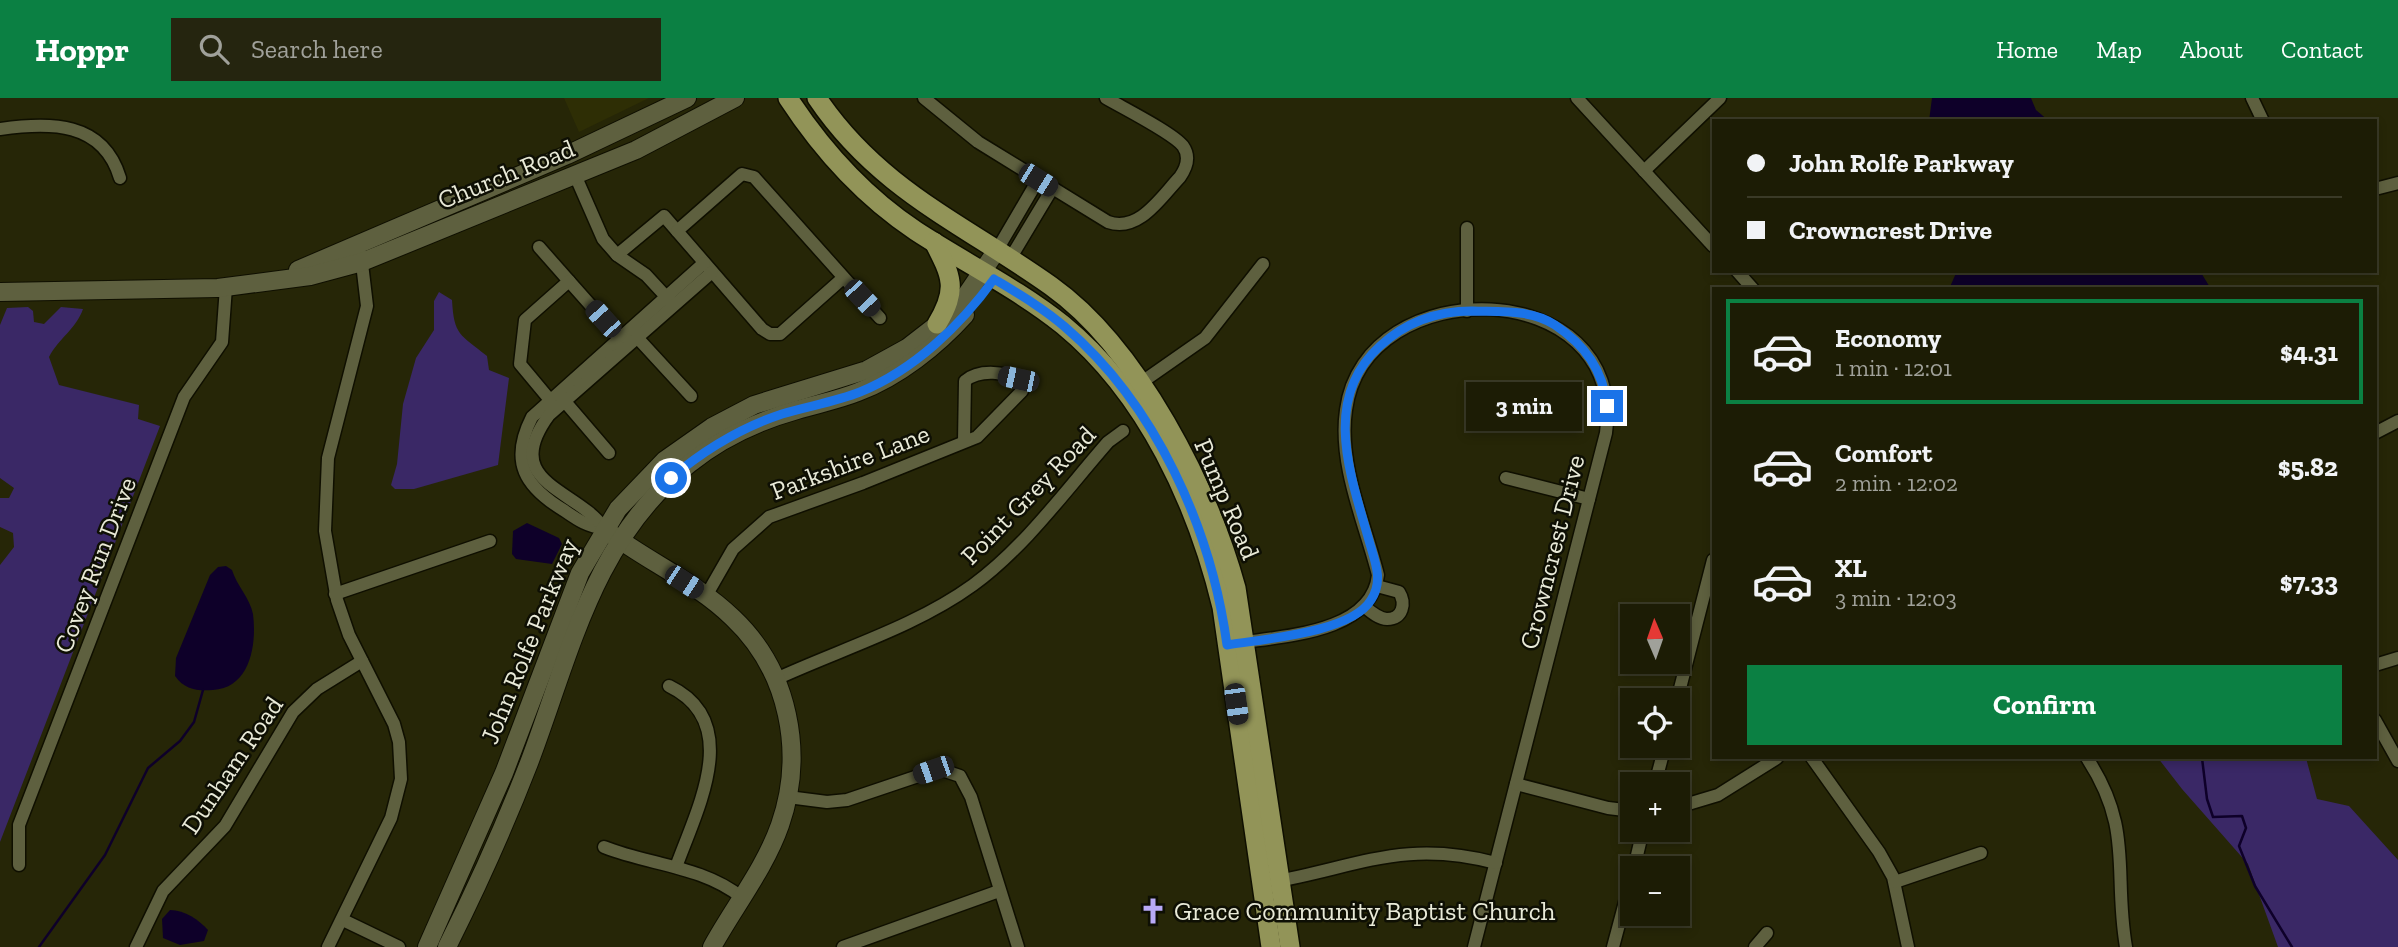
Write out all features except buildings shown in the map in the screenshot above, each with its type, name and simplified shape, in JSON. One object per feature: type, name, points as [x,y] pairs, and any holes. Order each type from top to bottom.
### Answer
[{"type":"main road","name":"Church Road","points":[[0,292],[226,287],[289,276],[310,276],[687,98]]},
{"type":"main road","name":"Church Road","points":[[360,253],[575,175],[658,140],[735,98]]},
{"type":"main road","points":[[789,98],[821,143],[853,179],[897,217],[989,276],[1003,255],[897,185],[852,143],[817,98]]},
{"type":"main road","points":[[933,241],[951,284],[950,302],[937,324]]},
{"type":"main road","name":"Pump Road","points":[[1003,255],[1071,303],[1142,382],[1189,468],[1223,542],[1236,588],[1236,643],[1271,882],[1290,947]]},
{"type":"main road","name":"Pump Road","points":[[989,276],[1032,302],[1083,343],[1118,382],[1140,414],[1175,478],[1203,540],[1222,607],[1236,643]]},
{"type":"main road","name":"John Rolfe Parkway","points":[[427,947],[504,773],[580,573],[611,534],[643,480],[676,452],[712,427],[754,405],[867,370],[907,348],[956,310],[989,276]]},
{"type":"main road","name":"John Rolfe Parkway","points":[[447,947],[523,779],[611,534],[705,451],[768,419],[841,398],[876,384],[948,333],[989,276]]},
{"type":"main road","points":[[611,534],[706,596],[732,617],[753,640],[776,679],[789,719],[792,747],[788,797],[774,839],[712,947]]},
{"type":"main road","name":"Pump Road","points":[[1271,882],[1271,947]]},
{"type":"street","points":[[924,98],[978,142],[1108,222],[1125,226],[1139,219],[1185,170],[1187,155],[1179,142],[1106,98]]},
{"type":"street","points":[[1577,98],[1712,245]]},
{"type":"street","points":[[1644,171],[1720,98]]},
{"type":"street","points":[[2252,98],[2262,119]]},
{"type":"street","points":[[0,129],[51,126],[83,133],[108,149],[114,157],[120,178]]},
{"type":"street","points":[[677,231],[742,174],[754,177],[880,318]]},
{"type":"street","points":[[575,175],[603,239],[617,255],[646,275],[670,301]]},
{"type":"street","points":[[1003,255],[1038,180]]},
{"type":"street","points":[[2377,188],[2398,183]]},
{"type":"street","points":[[1003,255],[1052,189]]},
{"type":"street","points":[[617,255],[664,216],[762,329],[770,334],[780,334],[843,278]]},
{"type":"street","points":[[1467,229],[1467,311]]},
{"type":"street","points":[[539,247],[569,281],[691,396]]},
{"type":"street","points":[[328,947],[391,818],[401,779],[399,742],[394,724],[362,661],[335,594],[327,554],[324,494],[332,435],[366,319],[368,296],[360,253]]},
{"type":"street","points":[[1142,382],[1205,338],[1264,264]]},
{"type":"street","points":[[611,534],[596,517],[543,481],[535,466],[533,452],[536,433],[558,401],[708,267]]},
{"type":"street","points":[[1739,273],[1751,287]]},
{"type":"street","points":[[569,281],[525,320],[520,364],[609,453]]},
{"type":"street","name":"Covey Run Drive","points":[[19,865],[19,825],[184,397],[222,342],[226,287]]},
{"type":"street","name":"Crowncrest Drive","points":[[1377,586],[1378,575],[1345,448],[1349,397],[1363,366],[1376,350],[1397,332],[1433,315],[1467,311],[1518,313],[1548,321],[1574,339],[1588,355],[1603,383],[1607,425],[1474,947]]},
{"type":"street","name":"Parkshire Lane","points":[[706,596],[733,549],[768,517],[863,483],[984,433],[1022,391],[1022,382],[985,372],[975,374],[965,381],[964,441]]},
{"type":"street","points":[[2377,432],[2398,422]]},
{"type":"street","name":"Point Grey Road","points":[[776,679],[906,621],[973,585],[1009,554],[1108,442],[1123,431]]},
{"type":"street","points":[[1506,478],[1590,499]]},
{"type":"street","points":[[335,594],[490,541]]},
{"type":"street","points":[[1680,688],[1712,564]]},
{"type":"street","points":[[1236,643],[1310,631],[1348,618],[1365,607],[1377,586],[1399,592],[1403,601],[1402,611],[1394,617],[1384,619],[1365,607]]},
{"type":"street","points":[[2377,664],[2398,658]]},
{"type":"street","name":"Dunham Road","points":[[136,947],[149,915],[163,891],[225,826],[279,730],[293,712],[317,689],[362,661]]},
{"type":"street","points":[[668,686],[685,694],[698,707],[710,746],[706,785],[676,867]]},
{"type":"street","points":[[2377,724],[2398,761]]},
{"type":"street","points":[[1690,803],[1718,795],[1775,759]]},
{"type":"street","points":[[1813,759],[1879,852],[1895,881],[1908,947]]},
{"type":"street","points":[[2088,759],[2105,787],[2119,832],[2126,947]]},
{"type":"street","points":[[788,797],[836,802],[933,770],[953,771],[966,783],[1018,947]]},
{"type":"street","points":[[1516,784],[1620,809]]},
{"type":"street","points":[[604,847],[676,867],[723,884],[741,897]]},
{"type":"street","points":[[1271,882],[1410,852],[1450,852],[1496,863]]},
{"type":"street","points":[[1895,881],[1980,853]]},
{"type":"street","points":[[843,947],[999,891]]},
{"type":"street","points":[[343,920],[399,947]]},
{"type":"street","points":[[1614,947],[1620,923]]},
{"type":"street","points":[[1755,947],[1767,933]]},
{"type":"shaded area","points":[[564,98],[649,98],[579,132]]},
{"type":"shaded area","points":[[1932,98],[2031,98],[2036,110],[2047,119],[1929,119]]},
{"type":"shaded area","points":[[1956,273],[2201,273],[2210,287],[1950,287]]},
{"type":"shaded area","points":[[439,292],[452,300],[457,328],[487,356],[489,370],[509,378],[498,465],[414,489],[395,489],[391,485],[397,464],[403,404],[416,358],[434,330],[434,301]]},
{"type":"shaded area","points":[[28,307],[33,311],[34,322],[44,324],[61,307],[83,309],[49,357],[59,385],[139,405],[138,419],[160,426],[0,842],[0,565],[14,547],[13,533],[0,527],[0,498],[9,498],[14,488],[0,478],[0,325],[7,308]]},
{"type":"shaded area","points":[[527,523],[559,538],[562,544],[552,564],[516,559],[512,554],[513,531]]},
{"type":"shaded area","points":[[226,566],[232,570],[253,614],[252,651],[243,673],[235,682],[213,690],[192,689],[175,676],[176,658],[210,575],[218,567]]},
{"type":"shaded area","points":[[2159,759],[2306,759],[2317,799],[2349,806],[2398,860],[2398,947],[2278,947],[2248,864]]},
{"type":"shaded area","points":[[170,910],[186,914],[204,926],[208,930],[204,941],[180,945],[163,938],[162,919]]},
{"type":"waterway","points":[[39,947],[105,855],[148,768],[180,741],[194,722],[203,690]]},
{"type":"waterway","points":[[2202,759],[2207,799],[2213,817],[2242,816],[2246,828],[2239,846],[2255,886],[2292,947]]},
{"type":"place","name":"Grace Community Baptist Church","points":[[1153,911]]},
{"type":"route","points":[[671,478],[705,451],[751,426],[801,408],[860,392],[893,374],[948,333],[975,305],[994,279],[1032,302],[1083,343],[1118,382],[1148,427],[1192,513],[1209,556],[1222,607],[1227,645],[1310,631],[1348,618],[1370,603],[1378,575],[1349,468],[1345,448],[1345,413],[1363,366],[1376,350],[1397,332],[1433,315],[1467,311],[1518,313],[1548,321],[1580,344],[1588,355],[1603,383],[1607,406]]}]
